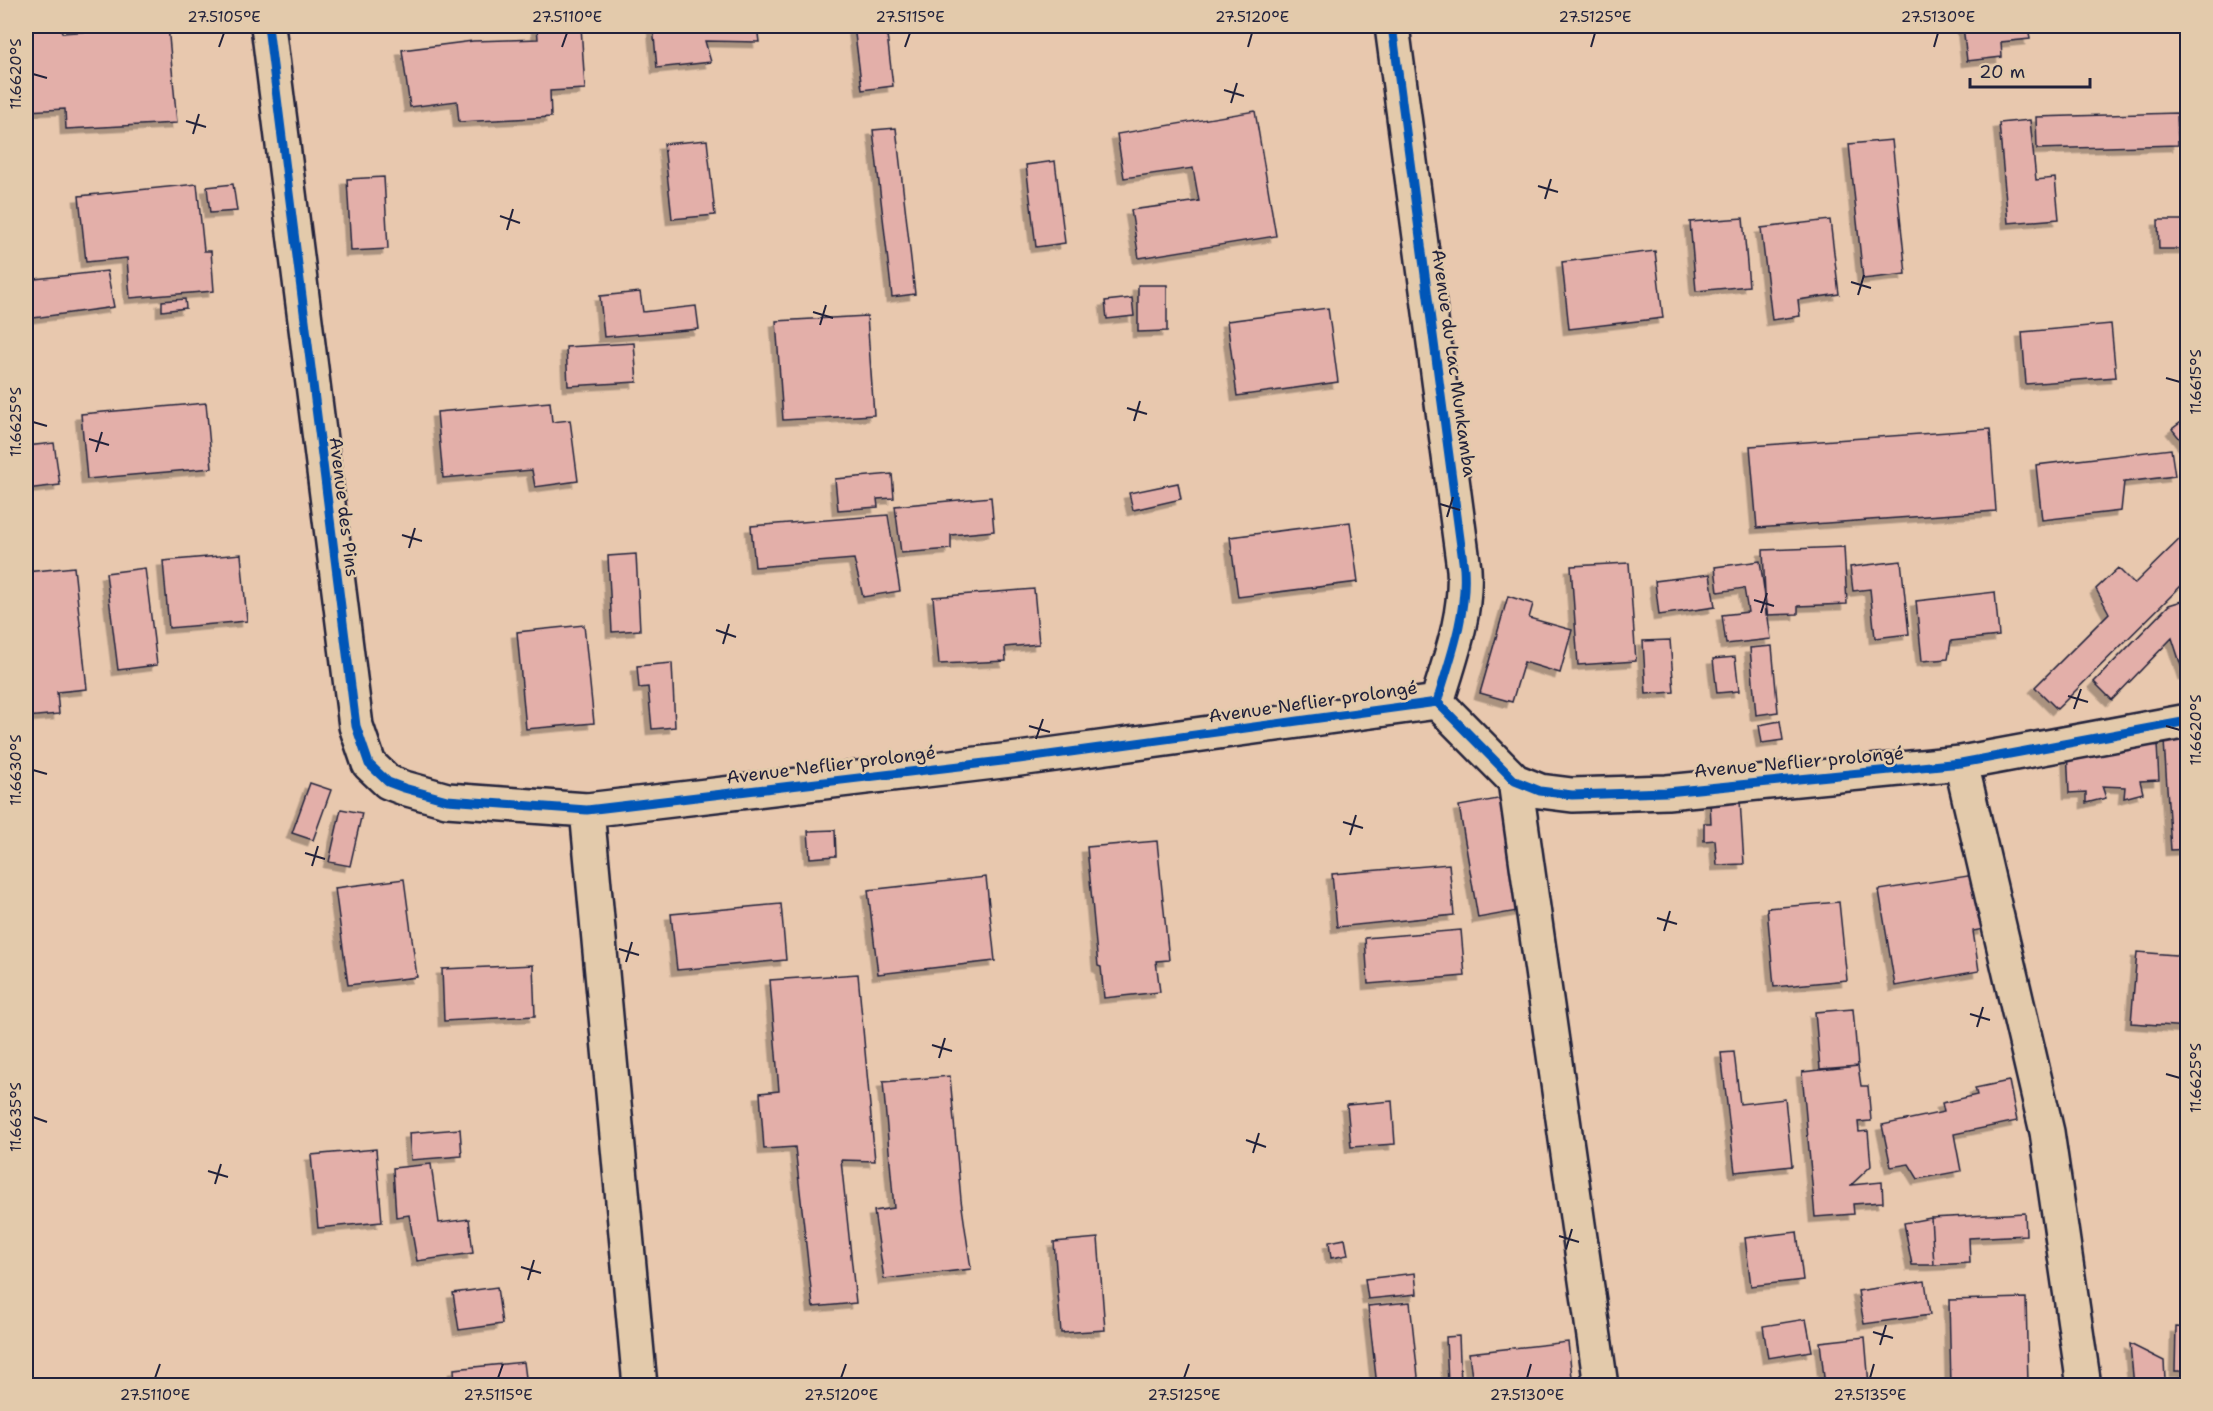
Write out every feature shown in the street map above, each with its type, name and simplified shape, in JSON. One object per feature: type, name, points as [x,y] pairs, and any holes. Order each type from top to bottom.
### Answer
[{"type":"street","name":"Avenue des Pins","points":[[268,26],[348,680],[361,747],[369,764],[388,782],[425,795],[447,800],[587,810]]},
{"type":"street","name":"Avenue du Lac Munkamba","points":[[1392,26],[1465,580],[1462,612],[1437,702]]},
{"type":"street","name":"Avenue Neflier prolongé","points":[[587,810],[1019,759],[1437,702],[1515,781],[1540,791],[1572,795],[1666,792],[1961,764],[2187,721]]},
{"type":"street","points":[[1961,764],[2047,1132],[2084,1386]]},
{"type":"street","points":[[1515,781],[1601,1386]]},
{"type":"street","points":[[587,810],[640,1386]]},
{"type":"building","points":[[26,26],[61,26],[62,33],[168,26],[177,123],[66,129],[65,109],[26,111]]},
{"type":"building","points":[[537,26],[581,26],[585,89],[550,91],[551,117],[459,122],[457,101],[410,107],[402,50],[473,41],[538,39]]},
{"type":"building","points":[[653,26],[757,26],[759,42],[705,41],[711,62],[657,68]]},
{"type":"building","points":[[854,26],[886,26],[893,86],[862,90]]},
{"type":"building","points":[[1963,26],[2028,26],[2030,39],[2001,42],[2002,57],[1967,61]]},
{"type":"building","points":[[1255,111],[1276,236],[1139,258],[1131,210],[1199,201],[1193,168],[1124,178],[1117,134]]},
{"type":"building","points":[[2177,113],[2178,145],[2037,149],[2036,117]]},
{"type":"building","points":[[2030,120],[2036,180],[2055,178],[2059,219],[2008,223],[1999,123]]},
{"type":"building","points":[[896,128],[915,294],[892,297],[873,130]]},
{"type":"building","points":[[707,140],[715,215],[672,219],[664,144]]},
{"type":"building","points":[[1892,140],[1906,274],[1863,279],[1849,144]]},
{"type":"building","points":[[1055,161],[1065,243],[1036,247],[1026,165]]},
{"type":"building","points":[[384,177],[388,249],[351,251],[347,179]]},
{"type":"building","points":[[197,184],[204,251],[211,251],[214,291],[130,298],[127,258],[86,262],[79,196]]},
{"type":"building","points":[[233,184],[237,211],[210,213],[207,187]]},
{"type":"building","points":[[1743,218],[1749,286],[1696,291],[1690,222]]},
{"type":"building","points":[[1830,220],[1839,294],[1798,300],[1800,316],[1772,320],[1761,228]]},
{"type":"building","points":[[2158,220],[2188,220],[2188,249],[2159,249]]},
{"type":"building","points":[[1655,251],[1663,318],[1569,329],[1562,262]]},
{"type":"building","points":[[107,271],[114,307],[26,319],[26,280]]},
{"type":"building","points":[[1138,285],[1167,285],[1167,331],[1138,332]]},
{"type":"building","points":[[640,292],[643,312],[696,306],[699,329],[604,337],[600,296]]},
{"type":"building","points":[[1132,298],[1134,316],[1107,319],[1105,301]]},
{"type":"building","points":[[185,299],[186,308],[162,311],[162,301]]},
{"type":"building","points":[[1328,308],[1338,382],[1237,396],[1227,321]]},
{"type":"building","points":[[867,316],[874,415],[783,420],[776,321]]},
{"type":"building","points":[[2111,324],[2116,377],[2026,384],[2022,332]]},
{"type":"building","points":[[634,343],[637,382],[568,386],[566,347]]},
{"type":"building","points":[[550,402],[552,422],[570,420],[578,481],[535,487],[532,470],[443,478],[437,412]]},
{"type":"building","points":[[206,403],[212,468],[87,479],[81,414]]},
{"type":"building","points":[[2188,417],[2188,449],[2172,429]]},
{"type":"building","points":[[1990,429],[1996,511],[1757,528],[1750,446]]},
{"type":"building","points":[[54,443],[60,485],[26,489],[26,446]]},
{"type":"building","points":[[2171,449],[2175,476],[2124,482],[2121,511],[2042,520],[2036,465]]},
{"type":"building","points":[[892,474],[894,498],[877,499],[878,507],[838,510],[835,479]]},
{"type":"building","points":[[1178,483],[1181,499],[1133,510],[1129,493]]},
{"type":"building","points":[[991,497],[994,531],[951,535],[951,549],[901,553],[895,506]]},
{"type":"building","points":[[888,515],[900,591],[863,597],[854,559],[755,567],[751,526]]},
{"type":"building","points":[[1350,522],[1358,582],[1238,597],[1230,537]]},
{"type":"building","points":[[2188,531],[2188,579],[2057,709],[2035,687],[2109,613],[2096,589],[2118,568],[2134,584]]},
{"type":"building","points":[[1844,547],[1847,604],[1798,606],[1798,614],[1766,615],[1763,550]]},
{"type":"building","points":[[241,554],[247,621],[169,628],[163,561]]},
{"type":"building","points":[[636,554],[640,630],[612,632],[608,556]]},
{"type":"building","points":[[1760,561],[1771,639],[1726,644],[1722,615],[1748,612],[1744,588],[1718,592],[1715,567]]},
{"type":"building","points":[[1901,561],[1909,634],[1875,638],[1870,589],[1853,591],[1850,567]]},
{"type":"building","points":[[1629,563],[1636,661],[1578,665],[1571,566]]},
{"type":"building","points":[[74,567],[87,689],[57,692],[59,714],[26,717],[26,572]]},
{"type":"building","points":[[145,568],[157,665],[118,670],[106,573]]},
{"type":"building","points":[[1710,574],[1715,607],[1659,615],[1655,581]]},
{"type":"building","points":[[1034,589],[1039,644],[1005,647],[1006,661],[939,664],[933,597]]},
{"type":"building","points":[[1995,592],[1999,636],[1951,641],[1948,659],[1922,661],[1916,601]]},
{"type":"building","points":[[1508,596],[1533,604],[1529,618],[1572,630],[1560,673],[1524,662],[1512,702],[1480,693]]},
{"type":"building","points":[[2188,599],[2188,674],[2184,675],[2172,638],[2112,700],[2094,682],[2169,605]]},
{"type":"building","points":[[584,625],[594,723],[526,729],[517,632]]},
{"type":"building","points":[[1670,640],[1674,692],[1646,694],[1643,641]]},
{"type":"building","points":[[1772,646],[1778,712],[1756,715],[1750,648]]},
{"type":"building","points":[[1735,657],[1739,691],[1717,693],[1713,659]]},
{"type":"building","points":[[672,663],[675,727],[652,729],[648,687],[639,688],[637,666]]},
{"type":"building","points":[[1780,721],[1783,740],[1762,743],[1759,725]]},
{"type":"building","points":[[2188,740],[2188,849],[2171,850],[2164,741]]},
{"type":"building","points":[[2157,744],[2159,780],[2140,781],[2143,793],[2124,798],[2125,787],[2102,786],[2106,798],[2086,803],[2086,792],[2069,793],[2067,748]]},
{"type":"building","points":[[310,783],[331,790],[313,840],[292,833]]},
{"type":"building","points":[[1503,798],[1523,910],[1478,918],[1459,806]]},
{"type":"building","points":[[1740,800],[1744,864],[1717,865],[1715,840],[1704,841],[1704,823],[1711,823],[1710,802]]},
{"type":"building","points":[[341,809],[362,813],[350,866],[329,862]]},
{"type":"building","points":[[835,830],[836,856],[810,858],[808,831]]},
{"type":"building","points":[[1157,841],[1169,960],[1156,961],[1160,992],[1104,998],[1101,967],[1098,966],[1087,847]]},
{"type":"building","points":[[1449,864],[1454,915],[1337,927],[1332,874]]},
{"type":"building","points":[[1974,875],[1984,929],[1973,931],[1979,971],[1895,986],[1879,890]]},
{"type":"building","points":[[986,877],[995,961],[878,974],[868,890]]},
{"type":"building","points":[[404,879],[417,977],[348,985],[335,888]]},
{"type":"building","points":[[1839,902],[1847,980],[1774,987],[1767,908]]},
{"type":"building","points":[[781,904],[786,960],[677,970],[671,914]]},
{"type":"building","points":[[1461,930],[1465,976],[1368,984],[1365,938]]},
{"type":"building","points":[[2137,952],[2188,956],[2188,1027],[2131,1023]]},
{"type":"building","points":[[533,965],[535,1016],[444,1021],[442,969]]},
{"type":"building","points":[[858,974],[875,1161],[841,1160],[856,1303],[813,1307],[795,1147],[764,1149],[760,1093],[779,1091],[770,980]]},
{"type":"building","points":[[1853,1009],[1858,1066],[1820,1069],[1815,1012]]},
{"type":"building","points":[[1734,1052],[1740,1104],[1785,1099],[1792,1166],[1735,1172],[1721,1053]]},
{"type":"building","points":[[1858,1066],[1861,1086],[1868,1086],[1871,1121],[1858,1122],[1859,1132],[1868,1131],[1871,1166],[1851,1185],[1882,1182],[1883,1202],[1853,1204],[1854,1214],[1815,1217],[1802,1072]]},
{"type":"building","points":[[950,1076],[961,1200],[971,1269],[884,1279],[874,1211],[894,1208],[883,1082]]},
{"type":"building","points":[[2009,1081],[2017,1121],[1954,1134],[1961,1171],[1918,1179],[1909,1164],[1891,1167],[1882,1125],[1944,1112],[1942,1103],[1977,1095],[1975,1088]]},
{"type":"building","points":[[1392,1101],[1395,1144],[1351,1147],[1347,1105]]},
{"type":"building","points":[[460,1129],[462,1156],[411,1160],[409,1133]]},
{"type":"building","points":[[376,1149],[382,1222],[318,1228],[311,1155]]},
{"type":"building","points":[[431,1164],[439,1223],[469,1219],[473,1253],[417,1261],[409,1215],[396,1217],[393,1168]]},
{"type":"building","points":[[2025,1213],[2026,1235],[1969,1238],[1970,1263],[1934,1265],[1931,1218]]},
{"type":"building","points":[[1931,1218],[1934,1265],[1912,1265],[1904,1223]]},
{"type":"building","points":[[1797,1232],[1803,1280],[1751,1286],[1745,1238]]},
{"type":"building","points":[[1098,1238],[1105,1330],[1061,1333],[1054,1242]]},
{"type":"building","points":[[1345,1239],[1348,1255],[1331,1258],[1329,1242]]},
{"type":"building","points":[[1415,1273],[1417,1294],[1368,1299],[1365,1279]]},
{"type":"building","points":[[1925,1281],[1930,1315],[1864,1324],[1858,1291]]},
{"type":"building","points":[[497,1287],[502,1324],[459,1330],[453,1293]]},
{"type":"building","points":[[2026,1298],[2028,1385],[1951,1386],[1949,1300]]},
{"type":"building","points":[[1410,1302],[1419,1386],[1377,1386],[1368,1306]]},
{"type":"building","points":[[1806,1319],[1812,1351],[1768,1358],[1763,1326]]},
{"type":"building","points":[[2176,1327],[2188,1328],[2188,1371],[2175,1371]]},
{"type":"building","points":[[1459,1336],[1461,1384],[1448,1385],[1446,1337]]},
{"type":"building","points":[[1865,1337],[1869,1385],[1825,1386],[1820,1342]]},
{"type":"building","points":[[1568,1342],[1573,1386],[1473,1386],[1469,1353]]},
{"type":"building","points":[[2130,1344],[2164,1361],[2165,1380],[2188,1379],[2188,1386],[2134,1386]]},
{"type":"building","points":[[524,1362],[527,1386],[455,1386],[454,1369]]},
{"type":"cycle path","points":[[268,26],[356,726],[369,764],[388,782],[447,800],[587,810],[1019,759],[1437,702]]},
{"type":"cycle path","points":[[1392,26],[1464,569],[1460,620],[1437,702]]},
{"type":"cycle path","points":[[1437,702],[1515,781],[1540,791],[1572,795],[1667,792],[1961,763],[2188,721]]}]
